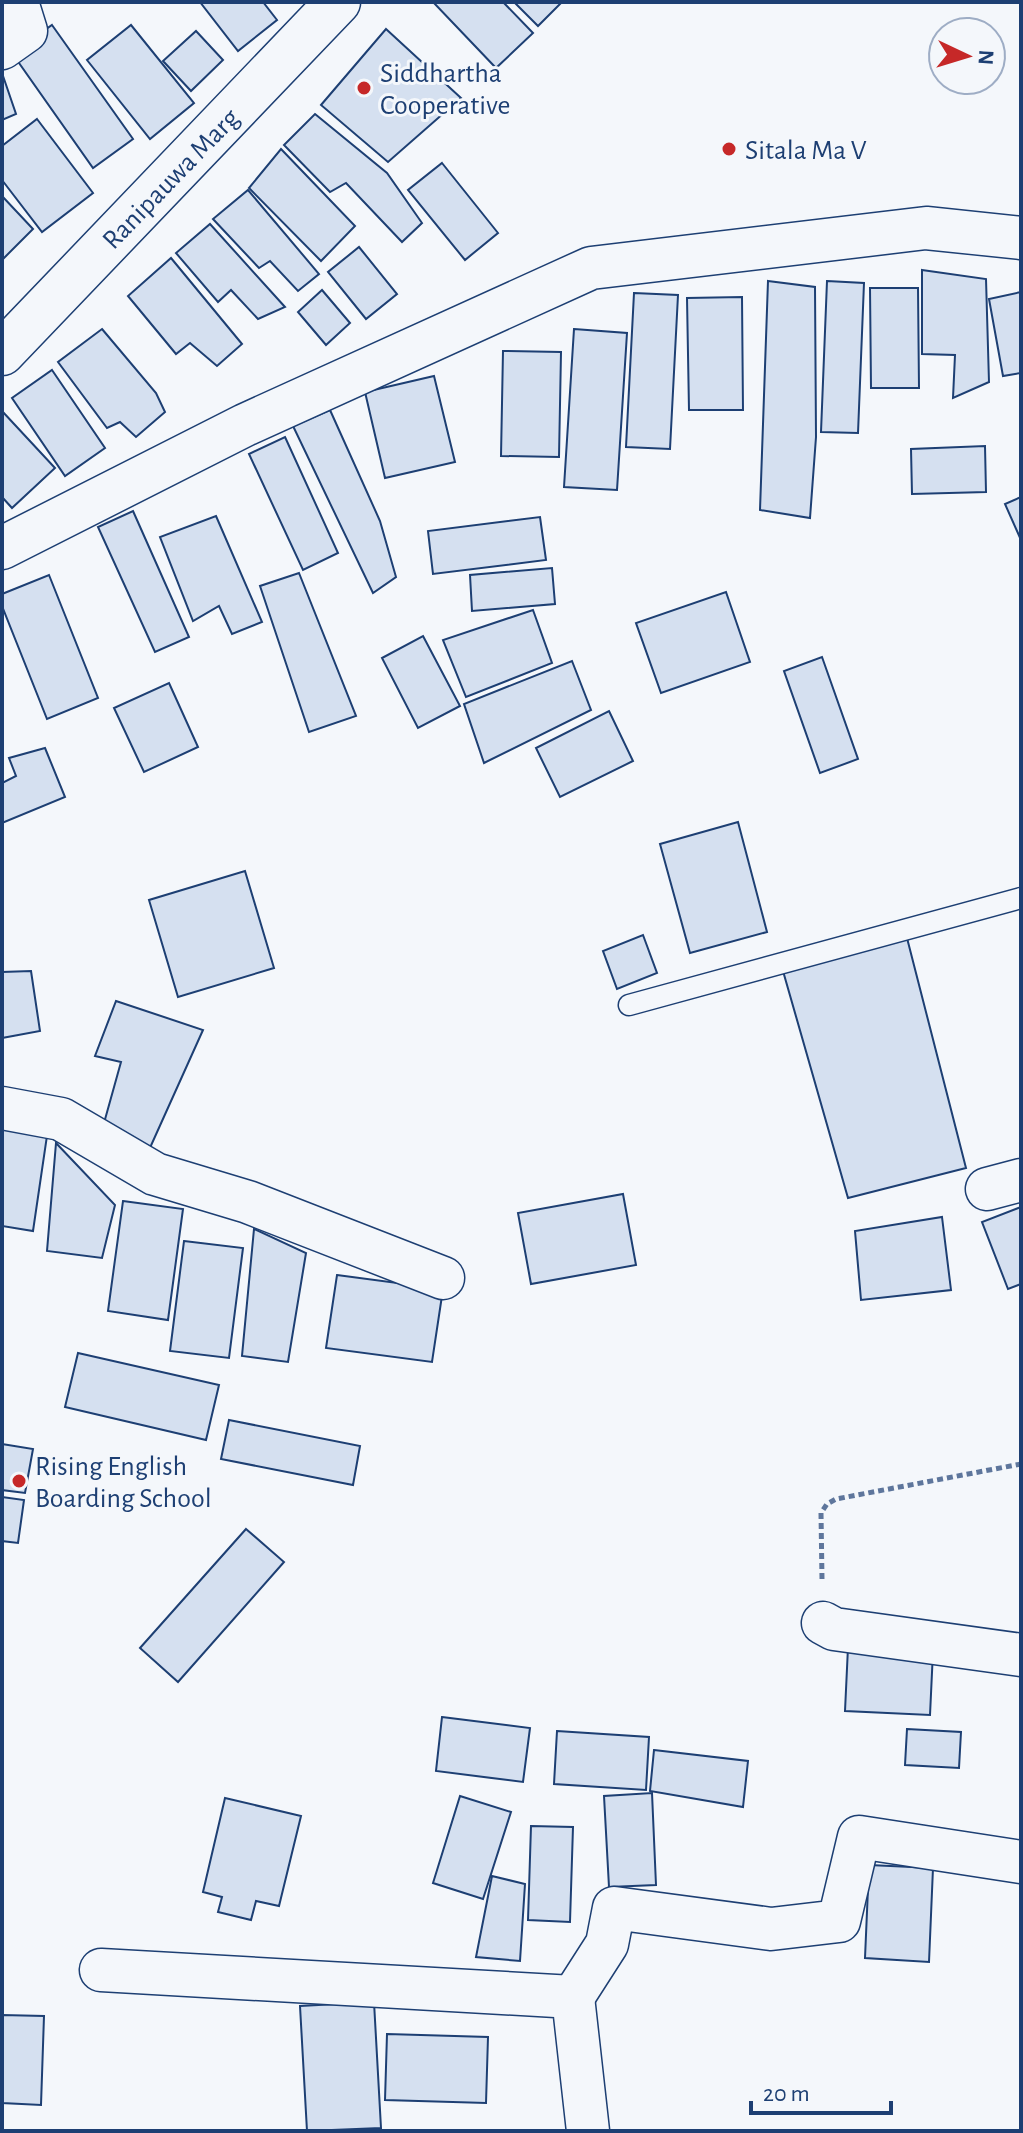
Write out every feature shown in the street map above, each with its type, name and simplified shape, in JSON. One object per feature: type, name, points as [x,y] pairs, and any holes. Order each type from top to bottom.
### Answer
[{"type":"main road","name":"Ranipauwa Marg","points":[[2,353],[338,2]]},
{"type":"street","points":[[2,48],[26,31],[17,2]]},
{"type":"street","points":[[2,548],[245,425],[591,268],[926,228],[1021,238]]},
{"type":"street","points":[[2,1108],[61,1119],[155,1174],[248,1202],[443,1278]]},
{"type":"street","points":[[823,1623],[834,1629],[1021,1655]]},
{"type":"street","points":[[588,2131],[573,1997],[607,1944],[614,1908],[771,1929],[839,1921],[859,1837],[1021,1862]]},
{"type":"street","points":[[101,1970],[573,1997]]},
{"type":"lane","points":[[629,1005],[1021,898]]},
{"type":"path","points":[[823,1623],[821,1513],[827,1504],[836,1499],[1021,1464]]},
{"type":"building","points":[[200,2],[263,2],[277,20],[238,51]]},
{"type":"building","points":[[433,2],[503,2],[533,33],[496,68]]},
{"type":"building","points":[[514,2],[562,2],[538,26]]},
{"type":"building","points":[[52,25],[133,139],[93,168],[12,53]]},
{"type":"building","points":[[131,25],[194,103],[150,139],[87,60]]},
{"type":"building","points":[[386,29],[461,98],[388,162],[321,105]]},
{"type":"building","points":[[196,31],[223,60],[191,91],[163,61]]},
{"type":"building","points":[[2,73],[16,114],[2,120]]},
{"type":"building","points":[[315,114],[387,173],[422,223],[402,242],[346,183],[330,192],[284,145]]},
{"type":"building","points":[[37,119],[93,193],[42,232],[2,180],[2,146]]},
{"type":"building","points":[[281,149],[355,226],[321,261],[249,188]]},
{"type":"building","points":[[442,163],[498,233],[465,260],[408,190]]},
{"type":"building","points":[[248,190],[319,274],[298,291],[270,261],[259,268],[213,219]]},
{"type":"building","points":[[2,196],[33,229],[2,260]]},
{"type":"building","points":[[210,224],[285,307],[258,319],[231,290],[218,302],[176,253]]},
{"type":"building","points":[[359,247],[397,294],[366,319],[328,272]]},
{"type":"building","points":[[171,258],[242,344],[217,366],[190,343],[176,354],[128,296]]},
{"type":"building","points":[[922,270],[986,279],[989,382],[953,398],[955,355],[922,354]]},
{"type":"building","points":[[768,281],[815,287],[816,437],[810,518],[760,510]]},
{"type":"building","points":[[827,281],[864,283],[858,433],[821,432]]},
{"type":"building","points":[[870,288],[918,288],[919,388],[871,388]]},
{"type":"building","points":[[322,290],[350,323],[326,345],[298,312]]},
{"type":"building","points":[[1021,292],[1021,373],[1003,376],[989,299]]},
{"type":"building","points":[[634,293],[678,295],[670,449],[626,447]]},
{"type":"building","points":[[742,297],[743,410],[689,410],[687,298]]},
{"type":"building","points":[[102,329],[156,393],[165,412],[136,437],[120,422],[107,428],[58,362]]},
{"type":"building","points":[[574,329],[627,333],[617,490],[564,487]]},
{"type":"building","points":[[503,351],[561,352],[559,457],[501,456]]},
{"type":"building","points":[[52,370],[105,448],[65,476],[12,398]]},
{"type":"building","points":[[434,376],[455,462],[385,478],[365,392]]},
{"type":"building","points":[[330,410],[380,521],[396,577],[373,593],[293,426]]},
{"type":"building","points":[[2,411],[55,468],[12,508],[2,497]]},
{"type":"building","points":[[285,437],[338,553],[303,570],[249,454]]},
{"type":"building","points":[[985,446],[986,492],[912,494],[911,449]]},
{"type":"building","points":[[1021,497],[1021,540],[1005,504]]},
{"type":"building","points":[[133,511],[189,637],[155,652],[98,527]]},
{"type":"building","points":[[216,516],[262,622],[232,634],[219,606],[193,621],[160,537]]},
{"type":"building","points":[[540,517],[546,560],[433,574],[428,531]]},
{"type":"building","points":[[552,568],[555,604],[472,611],[470,575]]},
{"type":"building","points":[[299,573],[356,716],[309,732],[260,586]]},
{"type":"building","points":[[49,575],[98,698],[47,719],[2,606],[2,594]]},
{"type":"building","points":[[726,592],[750,662],[661,693],[636,623]]},
{"type":"building","points":[[533,610],[552,663],[466,697],[443,640]]},
{"type":"building","points":[[423,636],[460,706],[418,728],[382,658]]},
{"type":"building","points":[[822,657],[858,759],[820,773],[784,671]]},
{"type":"building","points":[[572,661],[591,710],[484,763],[464,704]]},
{"type":"building","points":[[169,683],[198,747],[144,772],[114,708]]},
{"type":"building","points":[[609,711],[633,761],[560,797],[536,748]]},
{"type":"building","points":[[45,748],[65,797],[2,823],[2,783],[16,776],[9,758]]},
{"type":"building","points":[[738,822],[767,932],[690,953],[660,844]]},
{"type":"building","points":[[245,871],[274,968],[178,997],[149,900]]},
{"type":"building","points":[[643,935],[657,973],[617,989],[603,951]]},
{"type":"building","points":[[907,938],[966,1168],[848,1198],[781,964]]},
{"type":"building","points":[[31,971],[40,1031],[2,1038],[2,972]]},
{"type":"building","points":[[116,1001],[203,1030],[149,1150],[104,1123],[121,1062],[95,1056]]},
{"type":"building","points":[[2,1124],[48,1129],[33,1231],[2,1226]]},
{"type":"building","points":[[56,1143],[115,1205],[102,1258],[47,1251]]},
{"type":"building","points":[[623,1194],[636,1265],[531,1284],[518,1213]]},
{"type":"building","points":[[123,1201],[183,1209],[168,1320],[108,1311]]},
{"type":"building","points":[[1021,1207],[1021,1284],[1008,1289],[982,1222]]},
{"type":"building","points":[[942,1217],[951,1290],[861,1300],[855,1231]]},
{"type":"building","points":[[254,1229],[306,1253],[288,1362],[242,1356]]},
{"type":"building","points":[[184,1241],[243,1248],[229,1358],[170,1351]]},
{"type":"building","points":[[337,1275],[443,1289],[432,1362],[326,1348]]},
{"type":"building","points":[[78,1353],[219,1385],[206,1440],[65,1407]]},
{"type":"building","points":[[229,1420],[360,1446],[353,1485],[221,1459]]},
{"type":"building","points":[[2,1444],[33,1449],[25,1493],[2,1490]]},
{"type":"building","points":[[2,1497],[24,1500],[18,1543],[2,1541]]},
{"type":"building","points":[[246,1529],[284,1562],[178,1682],[140,1648]]},
{"type":"building","points":[[848,1647],[933,1651],[930,1715],[845,1711]]},
{"type":"building","points":[[442,1717],[530,1728],[523,1782],[436,1771]]},
{"type":"building","points":[[907,1729],[961,1732],[959,1768],[905,1765]]},
{"type":"building","points":[[557,1731],[649,1737],[646,1790],[554,1784]]},
{"type":"building","points":[[654,1750],[748,1761],[743,1807],[650,1791]]},
{"type":"building","points":[[652,1793],[656,1885],[609,1887],[604,1796]]},
{"type":"building","points":[[460,1796],[511,1812],[483,1899],[433,1883]]},
{"type":"building","points":[[225,1798],[301,1816],[279,1906],[256,1901],[251,1920],[218,1912],[222,1897],[203,1892]]},
{"type":"building","points":[[531,1826],[573,1827],[570,1922],[528,1920]]},
{"type":"building","points":[[869,1865],[933,1868],[929,1962],[865,1958]]},
{"type":"building","points":[[492,1876],[525,1884],[520,1961],[476,1957]]},
{"type":"building","points":[[374,2002],[381,2128],[307,2131],[300,2006]]},
{"type":"building","points":[[2,2015],[44,2016],[41,2105],[2,2103]]},
{"type":"building","points":[[387,2034],[488,2037],[486,2103],[385,2100]]},
{"type":"place","name":"Siddhartha Cooperative","points":[[364,88]]},
{"type":"place","name":"Sitala Ma V","points":[[729,149]]},
{"type":"place","name":"Rising English Boarding School","points":[[19,1481]]}]
